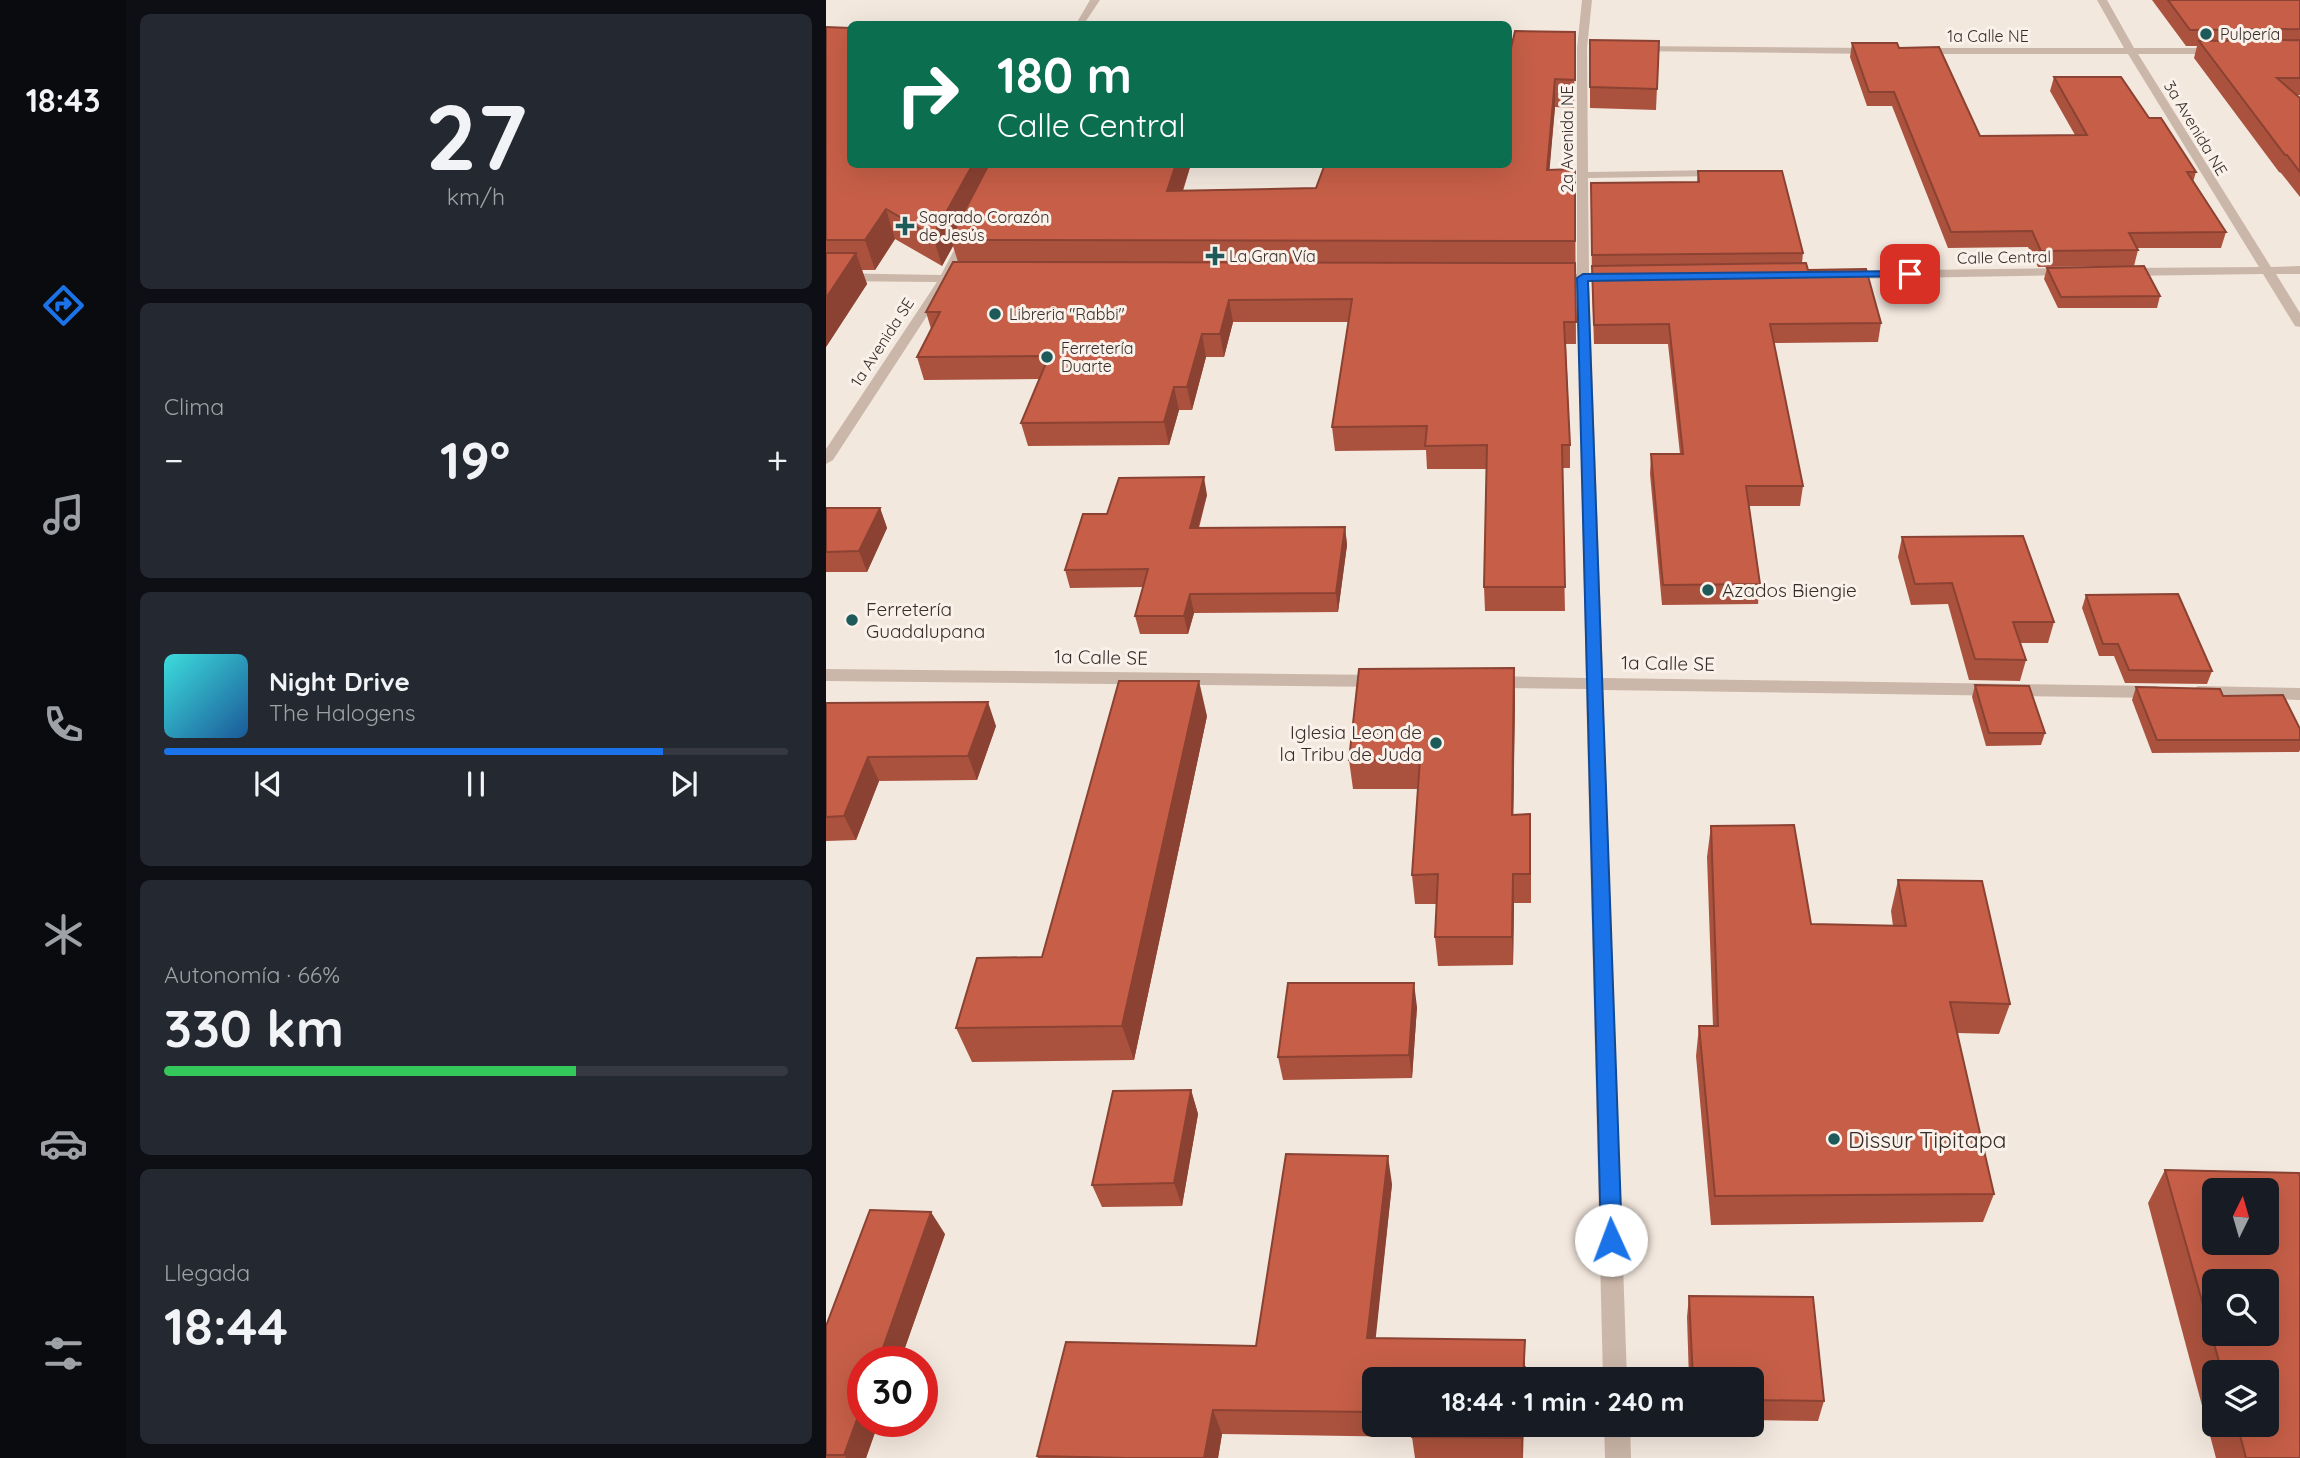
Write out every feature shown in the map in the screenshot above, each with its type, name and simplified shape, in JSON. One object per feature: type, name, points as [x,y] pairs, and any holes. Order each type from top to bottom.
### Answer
[{"type":"street","points":[[1082,21],[1095,0]]},
{"type":"street","name":"2a Avenida NE","points":[[1587,0],[1576,48],[1583,176],[1583,278],[1615,1367]]},
{"type":"street","name":"3a Avenida NE","points":[[2102,0],[2132,53],[2300,323]]},
{"type":"street","points":[[1576,48],[1596,49]]},
{"type":"street","points":[[1623,49],[1885,51]]},
{"type":"street","name":"1a Calle NE","points":[[1912,51],[2230,51]]},
{"type":"street","points":[[1583,176],[1730,173]]},
{"type":"street","name":"1a Avenida SE","points":[[826,460],[944,279],[972,225]]},
{"type":"street","points":[[2112,272],[2300,270]]},
{"type":"street","name":"Calle Central","points":[[1833,275],[2084,272]]},
{"type":"street","points":[[826,277],[986,279]]},
{"type":"street","points":[[1541,278],[1624,277]]},
{"type":"street","name":"1a Calle SE","points":[[826,675],[1400,681]]},
{"type":"street","name":"1a Calle SE","points":[[1470,681],[2300,694]]},
{"type":"street","points":[[1617,1437],[1618,1458]]},
{"type":"building","points":[[2168,0],[2300,0],[2300,29],[2190,30]]},
{"type":"building","points":[[826,27],[847,28],[847,168],[971,168],[933,236],[886,209],[865,240],[826,240]]},
{"type":"building","points":[[1515,31],[1575,32],[1575,80],[1555,79],[1547,170],[1575,169],[1575,241],[957,240],[959,237],[951,237],[987,168],[1175,168],[1167,191],[1316,188],[1324,168],[1512,168],[1512,44]]},
{"type":"building","points":[[1590,40],[1659,41],[1657,89],[1590,87]]},
{"type":"building","points":[[2300,40],[2300,78],[2277,78],[2300,98],[2300,172],[2199,41]]},
{"type":"building","points":[[1852,43],[1897,43],[1899,48],[1939,47],[1980,136],[2087,135],[2054,77],[2121,77],[2149,118],[2161,118],[2196,172],[2187,172],[2226,232],[2129,233],[2138,250],[2041,251],[2032,231],[1951,232],[1894,92],[1869,92]]},
{"type":"building","points":[[1698,171],[1782,171],[1803,253],[1592,255],[1591,183],[1699,182]]},
{"type":"building","points":[[826,253],[856,253],[826,298]]},
{"type":"building","points":[[953,262],[1575,263],[1576,322],[1564,322],[1570,445],[1562,445],[1565,587],[1484,587],[1487,445],[1425,446],[1427,426],[1332,427],[1352,299],[1229,300],[1220,334],[1202,334],[1187,387],[1174,387],[1164,422],[1021,423],[1049,356],[917,357],[940,312],[926,312]]},
{"type":"building","points":[[1806,263],[1808,270],[1866,269],[1881,323],[1770,324],[1803,486],[1746,486],[1760,584],[1663,585],[1651,454],[1683,454],[1669,324],[1594,325],[1592,266]]},
{"type":"building","points":[[2144,266],[2160,296],[2061,297],[2047,268]]},
{"type":"building","points":[[1204,477],[1190,528],[1345,527],[1336,593],[1190,594],[1184,616],[1135,616],[1148,569],[1065,570],[1083,514],[1107,514],[1119,478]]},
{"type":"building","points":[[826,508],[880,508],[859,551],[826,552]]},
{"type":"building","points":[[2023,536],[2054,622],[2013,622],[2026,660],[1975,659],[1952,583],[1915,584],[1902,537]]},
{"type":"building","points":[[2178,594],[2212,671],[2129,670],[2118,644],[2103,644],[2086,595]]},
{"type":"building","points":[[1514,668],[1512,815],[1530,814],[1530,874],[1513,874],[1512,937],[1435,937],[1438,874],[1412,875],[1420,759],[1349,760],[1359,669]]},
{"type":"building","points":[[1119,681],[1199,681],[1122,1026],[956,1028],[977,958],[1042,957]]},
{"type":"building","points":[[1975,685],[2029,686],[2045,733],[1989,733]]},
{"type":"building","points":[[2136,687],[2220,689],[2223,696],[2283,695],[2300,729],[2300,740],[2157,740]]},
{"type":"building","points":[[988,702],[968,756],[868,757],[844,816],[826,817],[826,703]]},
{"type":"building","points":[[1794,825],[1811,924],[1906,926],[1898,880],[1982,881],[2010,1004],[1950,1002],[1994,1194],[1715,1196],[1699,1026],[1718,1026],[1711,826]]},
{"type":"building","points":[[1288,983],[1414,983],[1409,1055],[1278,1057]]},
{"type":"building","points":[[1191,1090],[1174,1183],[1092,1185],[1113,1091]]},
{"type":"building","points":[[1286,1154],[1388,1156],[1367,1338],[1525,1340],[1524,1367],[1362,1367],[1362,1412],[1213,1410],[1204,1458],[1037,1456],[1066,1342],[1256,1346]]},
{"type":"building","points":[[2165,1170],[2299,1173],[2300,1458],[2246,1458],[2240,1437],[2279,1437],[2279,1360],[2219,1360],[2215,1346],[2279,1346],[2279,1269],[2202,1269],[2202,1301]]},
{"type":"building","points":[[870,1210],[931,1212],[884,1346],[847,1346],[847,1437],[851,1437],[844,1455],[826,1455],[826,1326]]},
{"type":"building","points":[[1689,1296],[1813,1297],[1824,1401],[1764,1400],[1764,1367],[1692,1367]]},
{"type":"building","points":[[1412,1437],[1521,1437],[1521,1438]]},
{"type":"place","name":"Pulpería","points":[[2206,34]]},
{"type":"place","name":"Sagrado Corazón de Jesús","points":[[905,226]]},
{"type":"place","name":"La Gran Vía","points":[[1215,256]]},
{"type":"place","name":"Libreria \"Rabbi\"","points":[[995,314]]},
{"type":"place","name":"Ferretería Duarte","points":[[1047,357]]},
{"type":"place","name":"Azados Biengie","points":[[1708,590]]},
{"type":"place","name":"Ferretería Guadalupana","points":[[852,620]]},
{"type":"place","name":"Iglesia Leon de la Tribu de Juda","points":[[1436,743]]},
{"type":"place","name":"Dissur Tipitapa","points":[[1834,1139]]},
{"type":"route","points":[[1611,1240],[1583,278],[1910,274]]}]
